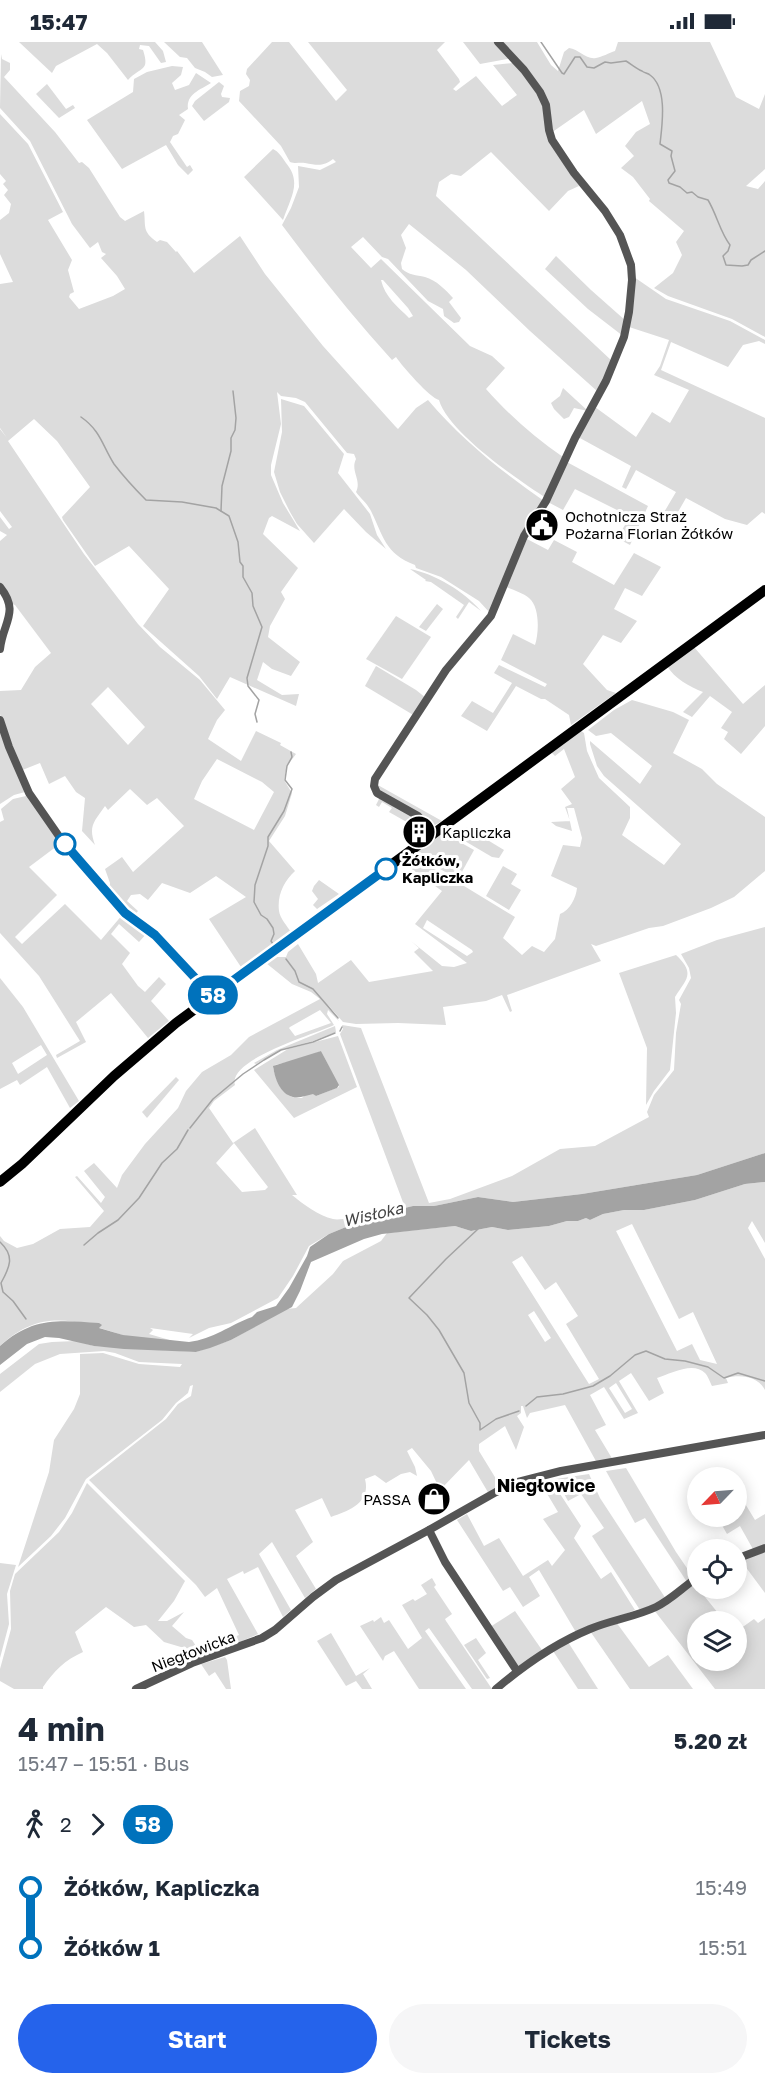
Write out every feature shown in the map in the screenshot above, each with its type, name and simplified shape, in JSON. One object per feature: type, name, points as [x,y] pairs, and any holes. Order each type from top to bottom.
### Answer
[{"type":"main road","points":[[0,1182],[148,1045],[765,590]]},
{"type":"street","points":[[434,834],[418,816],[377,793],[374,786],[375,779],[434,687],[491,615],[501,596],[524,536],[551,491],[617,356],[629,312],[632,280],[631,265],[620,236],[605,211],[574,173],[552,140],[546,105],[540,92],[524,70],[498,42]]},
{"type":"street","points":[[0,587],[9,598],[10,607],[0,649]]},
{"type":"street","points":[[0,720],[29,793],[41,807],[63,842],[125,913],[155,935],[212,996]]},
{"type":"street","name":"Niegłowicka","points":[[136,1689],[192,1663],[261,1638],[275,1630],[336,1580],[496,1492],[524,1480],[561,1471],[765,1435]]},
{"type":"street","points":[[429,1530],[445,1562],[517,1671]]},
{"type":"street","points":[[747,1555],[765,1548]]},
{"type":"street","points":[[496,1689],[517,1671],[589,1630],[654,1608],[687,1585]]},
{"type":"shaded area","points":[[19,42],[155,42],[163,51],[166,62],[161,63],[149,46],[140,45],[139,49],[143,50],[145,57],[145,65],[128,80],[97,44],[56,66],[52,73]]},
{"type":"shaded area","points":[[164,42],[202,42],[223,75],[212,77],[195,68],[187,58],[180,57]]},
{"type":"shaded area","points":[[272,42],[289,42],[336,101],[347,90],[308,42],[445,42],[437,50],[459,79],[460,82],[453,89],[456,91],[476,76],[502,106],[517,95],[493,65],[513,63],[538,91],[558,154],[579,186],[568,191],[549,211],[491,152],[461,176],[451,174],[439,182],[436,196],[612,361],[597,391],[466,270],[409,224],[401,235],[406,248],[401,263],[402,269],[410,274],[429,278],[444,289],[453,298],[449,302],[461,318],[459,322],[454,323],[444,316],[443,309],[428,301],[388,259],[382,257],[363,237],[351,247],[371,268],[381,259],[470,346],[492,356],[505,368],[486,389],[522,425],[563,457],[546,498],[519,480],[469,440],[445,413],[439,400],[423,388],[396,357],[392,360],[363,327],[282,225],[299,187],[298,166],[320,170],[336,162],[333,159],[320,165],[290,162],[281,146],[239,101],[240,91],[249,86],[247,69]],"holes":[[[381,280],[408,308],[413,316],[409,318],[392,301],[385,291]]]},
{"type":"shaded area","points":[[463,42],[497,42],[512,58],[480,64]]},
{"type":"shaded area","points":[[503,42],[537,42],[551,65],[558,71],[564,52],[569,48],[592,58],[615,51],[618,42],[710,42],[736,97],[759,109],[765,94],[765,169],[746,186],[758,189],[765,181],[765,337],[732,319],[668,296],[654,288],[673,273],[682,255],[676,242],[684,231],[649,201],[650,199],[633,177],[621,168],[634,156],[625,146],[636,132],[650,124],[642,101],[596,134],[584,110],[551,133],[550,108]]},
{"type":"shaded area","points":[[1,54],[2,59],[10,63],[10,70],[4,77],[55,132],[79,163],[82,162],[89,168],[120,217],[125,221],[144,211],[149,235],[157,242],[160,240],[167,242],[194,273],[240,236],[265,274],[323,346],[398,429],[416,408],[428,400],[483,454],[544,501],[490,613],[479,601],[441,577],[416,568],[391,549],[369,508],[356,492],[358,483],[354,468],[356,459],[354,454],[347,453],[305,402],[281,396],[277,392],[281,424],[271,465],[271,475],[283,503],[300,531],[272,516],[263,534],[298,568],[281,592],[285,599],[270,626],[268,637],[300,662],[291,676],[272,669],[263,662],[257,680],[282,695],[299,694],[296,706],[230,677],[217,699],[199,676],[143,626],[169,589],[129,546],[95,566],[63,520],[62,517],[90,487],[57,441],[34,419],[8,441],[84,554],[138,624],[160,647],[200,680],[225,710],[217,720],[208,739],[241,761],[256,731],[281,743],[280,745],[296,754],[287,766],[284,780],[292,793],[285,816],[269,841],[295,871],[282,889],[279,899],[279,911],[291,932],[241,967],[209,919],[246,897],[216,876],[190,893],[162,883],[148,900],[140,894],[131,895],[127,901],[138,911],[134,916],[109,891],[110,883],[105,869],[122,857],[133,872],[184,826],[157,798],[147,805],[130,789],[108,810],[105,806],[93,824],[92,833],[95,845],[82,831],[85,798],[76,792],[65,776],[49,784],[40,763],[20,771],[3,726],[0,714],[0,691],[21,690],[35,667],[51,653],[12,604],[0,584],[0,541],[7,535],[0,531],[0,517],[9,529],[12,527],[0,511],[0,429],[7,438],[0,428],[0,284],[13,282],[0,254],[0,220],[9,213],[11,204],[4,195],[8,190],[3,184],[6,181],[0,174],[0,114],[28,144],[63,212],[48,220],[72,260],[68,270],[74,292],[69,297],[79,309],[125,289],[101,258],[106,254],[102,252],[98,242],[90,248],[72,224],[30,141],[0,108]],"holes":[[[108,687],[145,727],[128,745],[91,704]],[[217,759],[262,782],[274,792],[254,830],[194,799],[202,781]]]},
{"type":"shaded area","points":[[172,66],[183,67],[181,75],[172,83],[175,90],[189,85],[196,73],[211,83],[191,96],[188,109],[179,115],[185,120],[178,134],[173,136],[170,142],[187,167],[190,165],[193,170],[188,175],[178,165],[166,145],[122,169],[87,120],[133,92],[134,79],[147,72]]},
{"type":"shaded area","points":[[219,82],[224,86],[222,97],[230,98],[229,102],[204,121],[192,106]]},
{"type":"shaded area","points":[[47,84],[66,109],[73,105],[75,108],[59,118],[36,94]]},
{"type":"shaded area","points":[[273,149],[291,170],[294,183],[292,197],[283,220],[244,177]]},
{"type":"shaded area","points":[[556,256],[626,321],[623,336],[588,309],[545,269]]},
{"type":"shaded area","points":[[634,277],[666,299],[730,321],[765,340],[765,344],[759,341],[743,345],[728,367],[671,342],[661,370],[765,418],[765,514],[762,512],[747,525],[725,519],[686,498],[674,519],[663,514],[676,492],[636,470],[626,489],[622,487],[631,466],[578,437],[595,407],[636,437],[652,412],[670,423],[689,390],[654,375],[660,366],[669,340],[629,327]]},
{"type":"shaded area","points":[[563,388],[588,411],[574,408],[569,417],[564,419],[551,403],[560,396]]},
{"type":"shaded area","points":[[281,399],[304,406],[344,454],[338,473],[370,514],[377,535],[386,549],[344,509],[314,543],[297,524],[280,492],[274,472],[282,432]]},
{"type":"shaded area","points":[[565,461],[648,506],[630,545],[617,538],[630,517],[625,514],[575,489],[563,510],[546,501]]},
{"type":"shaded area","points":[[527,539],[548,550],[554,540],[577,552],[572,562],[614,585],[634,553],[661,567],[642,596],[625,588],[614,609],[637,621],[621,643],[603,635],[583,664],[607,690],[616,693],[571,725],[569,715],[545,699],[516,686],[487,731],[461,716],[472,701],[493,713],[512,683],[494,673],[499,665],[545,687],[547,684],[501,660],[513,634],[535,645],[538,620],[533,602],[506,587]]},
{"type":"shaded area","points":[[410,569],[420,571],[448,584],[481,611],[469,602],[458,619],[456,617],[464,605]]},
{"type":"shaded area","points":[[437,604],[443,609],[426,631],[419,627]]},
{"type":"shaded area","points":[[396,616],[431,637],[402,679],[366,659]]},
{"type":"shaded area","points":[[694,647],[743,704],[765,685],[765,726],[741,754],[724,739],[728,732],[721,728],[732,712],[710,696],[692,717],[683,712],[703,692],[683,682],[667,666]]},
{"type":"shaded area","points":[[376,666],[426,698],[415,716],[365,686]]},
{"type":"shaded area","points":[[632,700],[673,712],[689,720],[673,753],[702,769],[717,784],[765,817],[765,871],[734,897],[711,908],[663,926],[649,928],[596,946],[591,944],[601,961],[507,995],[512,1011],[510,1012],[502,995],[486,1001],[443,1007],[446,1025],[356,1024],[343,1022],[328,1005],[339,1021],[328,1010],[327,1014],[334,1025],[258,1057],[236,1075],[235,1085],[214,1101],[209,1108],[233,1143],[255,1128],[297,1195],[292,1195],[322,1215],[339,1219],[404,1205],[340,1034],[343,1029],[342,1025],[361,1028],[429,1203],[450,1199],[512,1176],[560,1149],[595,1146],[649,1117],[647,1112],[654,1095],[674,1070],[676,1033],[681,1004],[679,1000],[691,978],[689,968],[681,954],[717,940],[765,927],[765,1153],[697,1175],[582,1194],[513,1202],[478,1197],[434,1206],[413,1206],[375,1215],[329,1234],[309,1246],[278,1298],[231,1323],[209,1328],[189,1338],[193,1334],[150,1328],[153,1330],[149,1334],[173,1341],[134,1337],[89,1325],[59,1321],[30,1326],[0,1346],[0,1236],[17,1248],[33,1244],[60,1229],[90,1227],[104,1211],[75,1177],[77,1176],[101,1203],[105,1197],[84,1171],[94,1163],[117,1188],[122,1175],[145,1144],[178,1108],[186,1091],[202,1072],[231,1055],[249,1037],[320,999],[311,992],[292,984],[266,963],[276,957],[286,957],[288,952],[298,944],[316,974],[318,983],[351,960],[369,982],[433,971],[414,952],[419,948],[411,941],[442,966],[454,967],[467,963],[415,924],[442,891],[402,862],[410,857],[446,875],[515,917],[503,938],[522,955],[532,946],[544,952],[555,939],[560,914],[570,907],[577,888],[551,876],[563,845],[580,847],[582,838],[574,808],[567,808],[570,820],[565,807],[572,804],[561,789],[575,777],[564,749],[555,756],[551,752],[581,731],[584,733],[587,751],[599,778],[630,807],[630,818],[622,835],[664,865],[681,844],[604,776],[597,766],[590,741],[640,784],[652,766],[611,733],[596,736],[588,730],[614,710]],"holes":[[[427,920],[472,950],[473,952],[467,956],[423,928]],[[320,1010],[331,1023],[295,1036],[289,1028]],[[234,1143],[268,1187],[265,1190],[242,1192],[216,1163]]]},
{"type":"shaded area","points":[[0,728],[25,792],[14,795],[0,804]]},
{"type":"shaded area","points":[[376,784],[442,821],[433,826],[419,815],[380,794]]},
{"type":"shaded area","points":[[26,796],[32,799],[61,843],[29,867],[57,895],[15,937],[22,944],[65,904],[101,940],[123,914],[147,933],[139,942],[119,924],[111,934],[130,953],[122,964],[145,992],[159,977],[166,984],[151,1001],[169,1021],[148,1038],[111,993],[76,1022],[86,1042],[57,1058],[56,1055],[80,1041],[39,976],[0,933],[0,822],[4,820],[1,809],[13,799]]},
{"type":"shaded area","points":[[380,797],[422,821],[428,832],[426,833],[389,812],[392,808],[382,802],[379,807],[376,805]]},
{"type":"shaded area","points":[[570,821],[572,831],[556,826],[551,822]]},
{"type":"shaded area","points":[[466,827],[504,850],[499,858],[492,857],[458,837]]},
{"type":"shaded area","points":[[442,832],[474,850],[458,879],[413,854]]},
{"type":"shaded area","points":[[503,866],[517,874],[511,884],[521,890],[509,910],[486,896]]},
{"type":"shaded area","points":[[319,880],[339,894],[317,909],[313,905],[318,899],[312,891]]},
{"type":"shaded area","points":[[676,955],[686,967],[687,976],[675,997],[676,1013],[670,1070],[646,1105],[647,1048],[619,973]]},
{"type":"shaded area","points":[[0,978],[23,1007],[79,1101],[70,1108],[47,1067],[20,1085],[17,1080],[0,1089]],"holes":[[[41,1045],[47,1055],[18,1074],[12,1063]]]},
{"type":"shaded area","points":[[335,1026],[336,1032],[283,1049],[254,1063],[277,1050]]},
{"type":"shaded area","points":[[338,1036],[357,1087],[294,1118],[254,1070],[288,1049]],"holes":[[[321,1051],[339,1087],[316,1096],[313,1093],[296,1098],[282,1090],[273,1068],[275,1065]]]},
{"type":"shaded area","points":[[321,1051],[339,1085],[337,1088],[316,1096],[313,1094],[295,1097],[285,1093],[277,1081],[273,1066]]},
{"type":"shaded area","points":[[176,1077],[179,1080],[147,1118],[142,1112]]},
{"type":"shaded area","points":[[765,1153],[765,1182],[745,1184],[695,1200],[644,1210],[624,1210],[603,1214],[590,1220],[586,1218],[549,1226],[508,1230],[492,1227],[471,1231],[455,1226],[382,1234],[364,1239],[311,1262],[292,1307],[231,1340],[196,1352],[124,1349],[45,1337],[27,1344],[0,1365],[0,1346],[23,1330],[46,1322],[99,1323],[102,1325],[99,1328],[123,1335],[189,1342],[214,1335],[252,1317],[257,1312],[276,1306],[289,1288],[310,1247],[329,1234],[375,1215],[413,1206],[434,1206],[478,1197],[513,1202],[582,1194],[697,1175]]},
{"type":"shaded area","points":[[765,1182],[765,1243],[752,1221],[748,1228],[765,1259],[765,1390],[758,1382],[743,1376],[726,1378],[728,1383],[712,1386],[705,1373],[688,1368],[657,1378],[664,1393],[649,1401],[631,1373],[619,1381],[638,1413],[624,1419],[604,1387],[590,1395],[606,1425],[595,1430],[613,1460],[597,1463],[565,1405],[530,1413],[527,1418],[521,1406],[521,1413],[517,1416],[524,1427],[516,1450],[505,1426],[479,1444],[479,1451],[501,1487],[489,1494],[469,1460],[440,1490],[431,1471],[412,1448],[407,1451],[417,1476],[410,1472],[401,1474],[386,1483],[375,1475],[365,1479],[365,1494],[362,1500],[345,1512],[331,1517],[322,1498],[295,1510],[313,1542],[296,1556],[316,1589],[305,1598],[272,1542],[259,1554],[291,1610],[283,1617],[258,1567],[227,1579],[258,1634],[194,1656],[191,1650],[164,1642],[146,1625],[134,1627],[106,1607],[75,1632],[83,1652],[60,1666],[43,1689],[14,1689],[0,1681],[0,1669],[11,1629],[10,1591],[15,1574],[59,1532],[72,1513],[87,1483],[185,1581],[174,1601],[158,1621],[167,1621],[184,1612],[172,1626],[186,1638],[192,1640],[196,1646],[239,1635],[217,1588],[205,1597],[196,1585],[89,1480],[166,1419],[178,1404],[191,1396],[193,1385],[162,1420],[86,1479],[65,1518],[51,1536],[18,1567],[49,1472],[54,1440],[74,1409],[80,1394],[80,1354],[103,1353],[139,1364],[180,1367],[182,1364],[139,1362],[104,1351],[60,1354],[35,1364],[0,1392],[0,1374],[39,1344],[76,1341],[94,1346],[196,1352],[231,1340],[286,1309],[296,1308],[333,1274],[343,1261],[381,1241],[387,1233],[455,1226],[471,1231],[492,1227],[508,1230],[549,1226],[586,1218],[590,1220],[603,1214],[624,1210],[644,1210],[695,1200],[745,1184]],"holes":[[[632,1224],[679,1319],[693,1312],[717,1364],[700,1360],[692,1344],[677,1351],[616,1231]],[[522,1256],[545,1290],[556,1282],[578,1316],[566,1324],[599,1379],[589,1384],[512,1262]],[[534,1311],[551,1338],[545,1342],[528,1315]],[[616,1383],[632,1409],[625,1413],[609,1388]]]},
{"type":"shaded area","points":[[626,1468],[687,1568],[687,1582],[645,1518],[635,1523],[606,1471]]},
{"type":"shaded area","points":[[589,1474],[600,1498],[666,1599],[640,1610],[592,1536],[604,1528],[581,1494],[568,1501],[556,1479]]},
{"type":"shaded area","points":[[551,1480],[581,1526],[574,1538],[601,1579],[611,1572],[635,1610],[577,1634],[539,1570],[529,1577],[540,1596],[523,1607],[510,1587],[503,1591],[457,1520],[467,1514],[484,1546],[499,1538],[523,1576],[548,1560],[552,1566],[565,1550],[543,1519],[558,1512],[540,1482]]},
{"type":"shaded area","points":[[747,1507],[755,1520],[765,1514],[765,1546],[754,1551],[741,1527],[747,1527]]},
{"type":"shaded area","points":[[723,1527],[738,1527],[727,1534]]},
{"type":"shaded area","points":[[765,1550],[765,1593],[747,1569],[747,1557]]},
{"type":"shaded area","points":[[0,1563],[16,1565],[7,1594],[9,1624],[0,1658]]},
{"type":"shaded area","points":[[432,1578],[436,1585],[434,1587],[452,1614],[445,1619],[446,1621],[492,1689],[472,1689],[429,1628],[425,1631],[466,1689],[419,1689],[394,1651],[385,1656],[383,1661],[360,1626],[373,1620],[374,1622],[381,1617],[384,1623],[389,1620],[408,1649],[422,1638],[402,1605],[427,1594],[421,1585]]},
{"type":"shaded area","points":[[687,1586],[687,1599],[707,1599],[716,1611],[687,1611],[687,1653],[654,1610]]},
{"type":"shaded area","points":[[515,1611],[544,1653],[519,1667],[490,1627]]},
{"type":"shaded area","points":[[765,1618],[765,1689],[715,1689],[701,1671],[747,1671],[747,1624],[754,1619],[758,1623]]},
{"type":"shaded area","points":[[616,1622],[649,1667],[668,1655],[693,1689],[630,1689],[590,1631]]},
{"type":"shaded area","points":[[331,1633],[356,1676],[370,1668],[363,1674],[372,1689],[362,1689],[356,1681],[346,1686],[317,1641]]},
{"type":"shaded area","points":[[476,1638],[486,1653],[478,1660],[490,1678],[487,1679],[464,1645]]},
{"type":"shaded area","points":[[568,1642],[598,1689],[578,1689],[553,1651]]},
{"type":"shaded area","points":[[225,1657],[231,1689],[226,1689],[215,1672],[209,1676],[201,1664]]},
{"type":"waterway","points":[[541,42],[564,74],[575,57],[580,57],[587,67],[594,68],[605,62],[626,61],[650,75],[656,81],[662,98],[660,144],[672,151],[675,171],[668,180],[669,183],[680,187],[687,193],[692,192],[708,200],[730,245],[723,256],[726,265],[748,265],[751,260],[765,251]]},
{"type":"waterway","points":[[221,511],[222,486],[231,451],[231,438],[235,430],[233,391]]},
{"type":"waterway","points":[[81,417],[97,433],[114,464],[146,500],[182,502],[216,508],[229,516],[238,542],[243,577],[252,593],[253,606],[262,627],[247,678],[248,686],[259,700],[255,714],[257,722]]},
{"type":"waterway","points":[[273,944],[271,941],[274,934],[273,928],[261,915],[254,902],[255,885],[268,846],[268,837],[284,811],[292,789],[285,780],[287,766],[292,757],[291,752]]},
{"type":"waterway","points":[[286,959],[295,971],[299,982],[313,989],[338,1018]]},
{"type":"waterway","points":[[340,1031],[342,1027]]},
{"type":"waterway","points":[[190,1128],[213,1099],[264,1060],[281,1050],[313,1042],[335,1033]]},
{"type":"waterway","points":[[84,1245],[118,1220],[139,1198],[162,1163],[177,1149],[188,1130]]},
{"type":"waterway","points":[[478,1229],[409,1298],[439,1330],[464,1373],[469,1403],[480,1423],[480,1430],[496,1419],[519,1411]]},
{"type":"waterway","points":[[0,1242],[8,1252],[10,1262],[1,1283],[3,1292],[26,1319]]},
{"type":"waterway","points":[[526,1406],[537,1397],[563,1394],[593,1386],[610,1376],[635,1355],[646,1351],[665,1359],[708,1367],[724,1378],[738,1373],[765,1381]]},
{"type":"bus line","name":"58","points":[[65,844],[125,913],[155,935],[212,996],[386,869]]},
{"type":"place","name":"Ochotnicza Straż Pożarna Florian Żółków","points":[[542,525]]},
{"type":"place","name":"Kapliczka","points":[[419,832]]},
{"type":"place","name":"Żółków, Kapliczka","points":[[386,869]]},
{"type":"place","name":"PASSA","points":[[434,1499]]},
{"type":"district","name":"Niegłowice","points":[[546,1485]]},
{"type":"water label","name":"Wisłoka","points":[[373,1214]]}]
